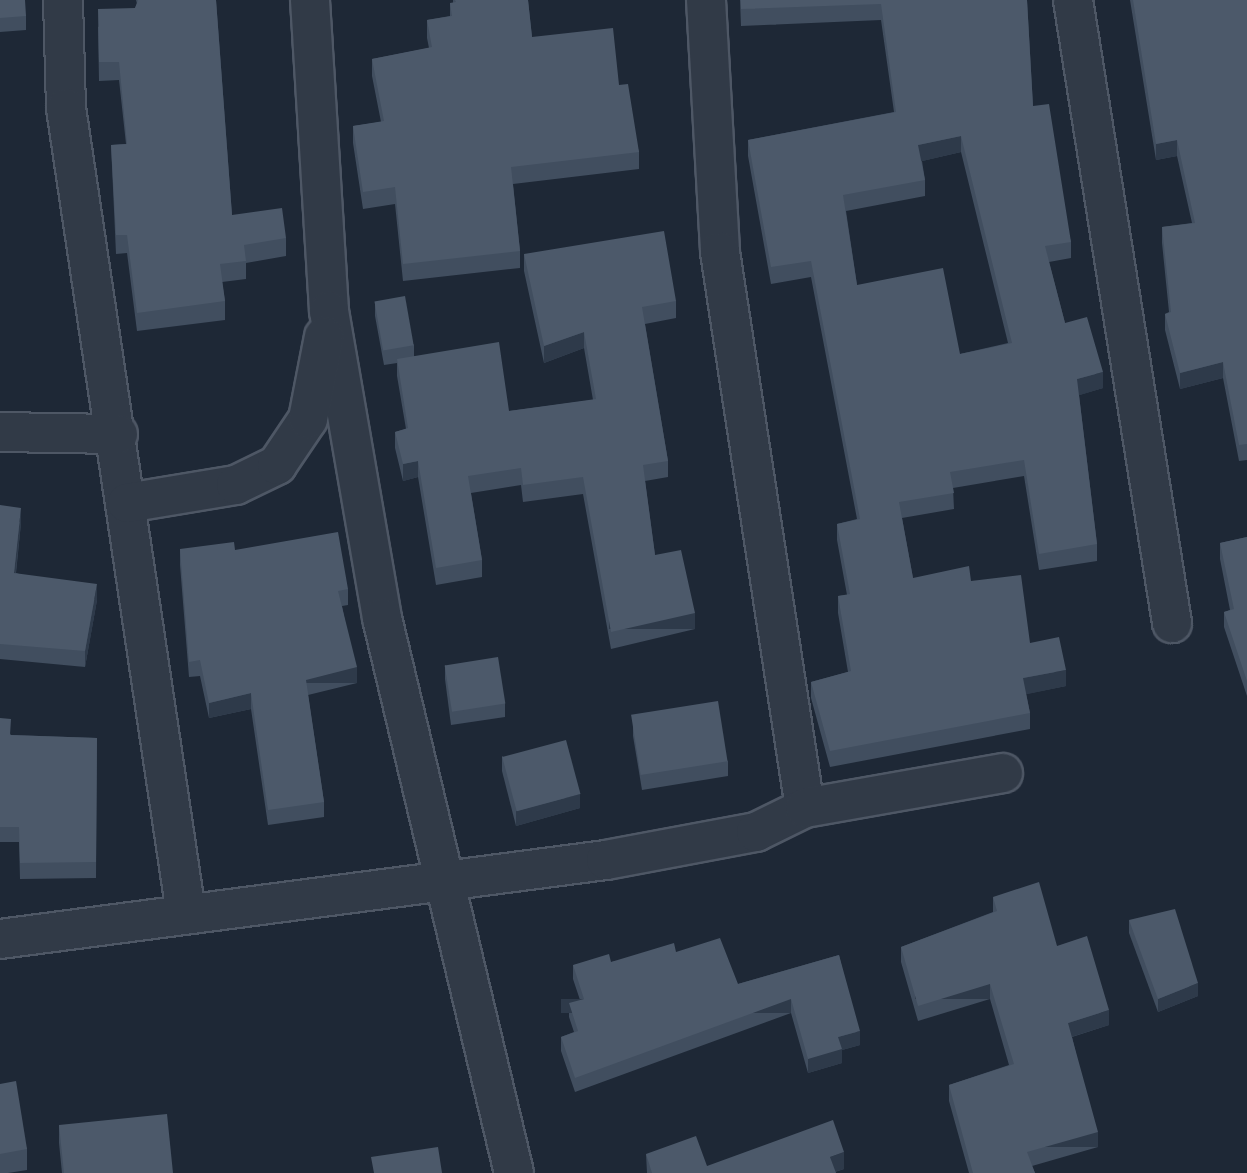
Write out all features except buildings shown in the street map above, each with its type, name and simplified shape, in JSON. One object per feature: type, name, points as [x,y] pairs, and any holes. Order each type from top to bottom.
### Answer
[{"type":"street","points":[[63,0],[66,108],[118,434],[186,913]]},
{"type":"street","points":[[310,0],[329,311],[382,618],[514,1173]]},
{"type":"street","points":[[706,0],[720,253],[805,808]]},
{"type":"street","points":[[1073,0],[1172,623]]},
{"type":"street","points":[[127,503],[236,485],[277,465],[309,419],[329,311]]},
{"type":"street","points":[[0,432],[118,434]]},
{"type":"street","points":[[0,939],[186,913],[445,882],[756,832],[805,808],[1003,773]]}]
